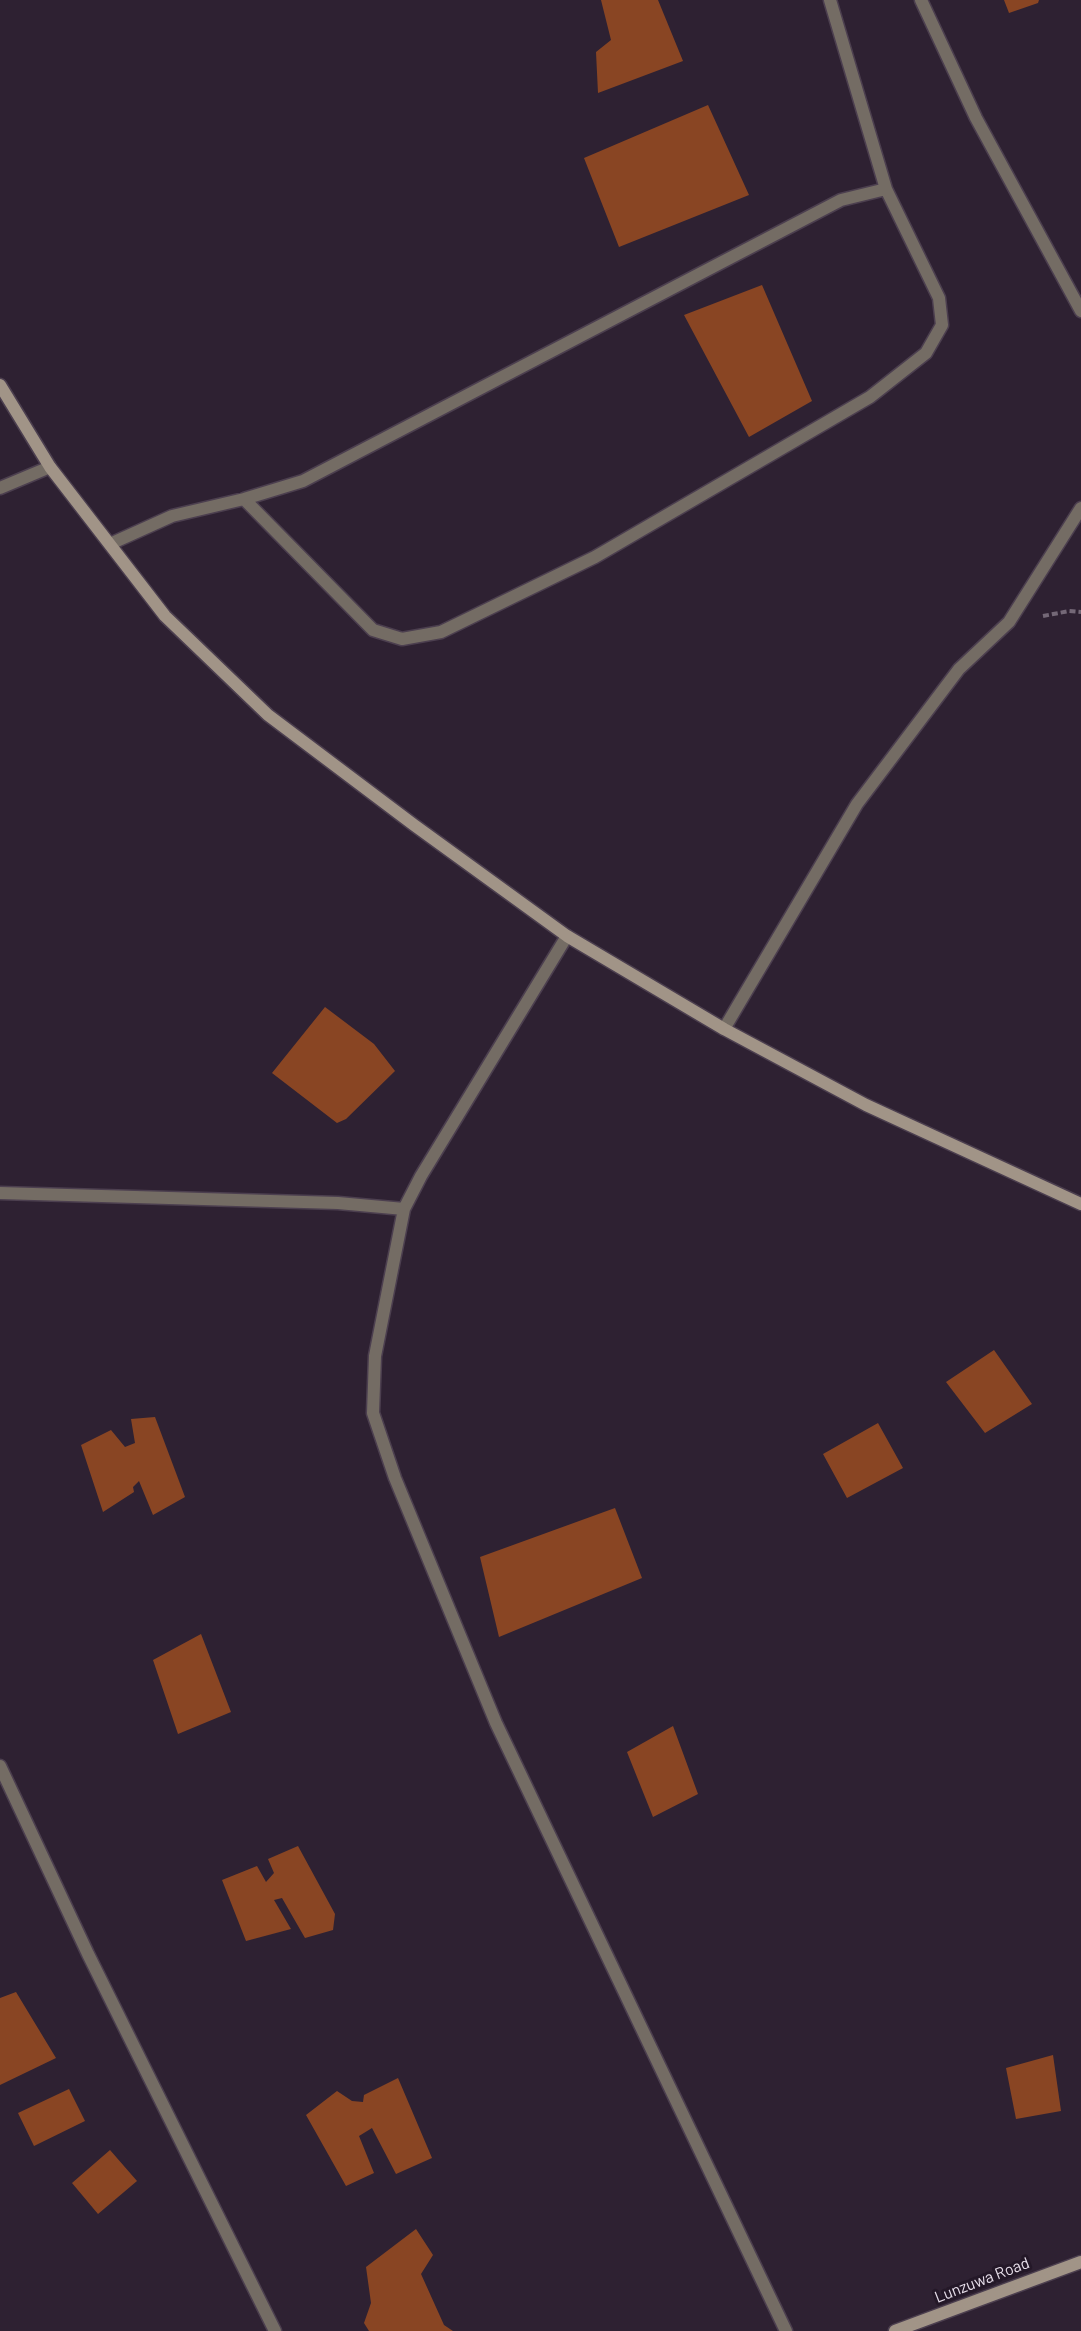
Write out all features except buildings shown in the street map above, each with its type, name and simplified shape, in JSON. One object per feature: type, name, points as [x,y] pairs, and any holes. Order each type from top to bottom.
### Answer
[{"type":"street","points":[[244,499],[373,630],[402,639],[441,632],[595,557],[870,396],[926,353],[942,325],[939,298],[886,189],[830,0]]},
{"type":"street","points":[[921,0],[976,118],[1081,311]]},
{"type":"street","points":[[110,544],[172,516],[244,499],[303,481],[841,200],[886,189]]},
{"type":"street","points":[[0,385],[50,466],[165,616],[268,715],[567,936],[723,1029],[866,1105],[1081,1204]]},
{"type":"street","points":[[0,488],[50,466]]},
{"type":"street","points":[[723,1029],[856,804],[959,669],[1009,622],[1081,508]]},
{"type":"street","points":[[567,936],[421,1176],[404,1209],[375,1356],[373,1413],[394,1478],[496,1723],[786,2331]]},
{"type":"street","points":[[0,1193],[338,1203],[404,1209]]},
{"type":"street","points":[[0,1766],[88,1954],[275,2331]]},
{"type":"street","name":"Lunzuwa Road","points":[[895,2331],[1081,2262]]},
{"type":"path","points":[[1009,622],[1070,611],[1081,612]]}]
